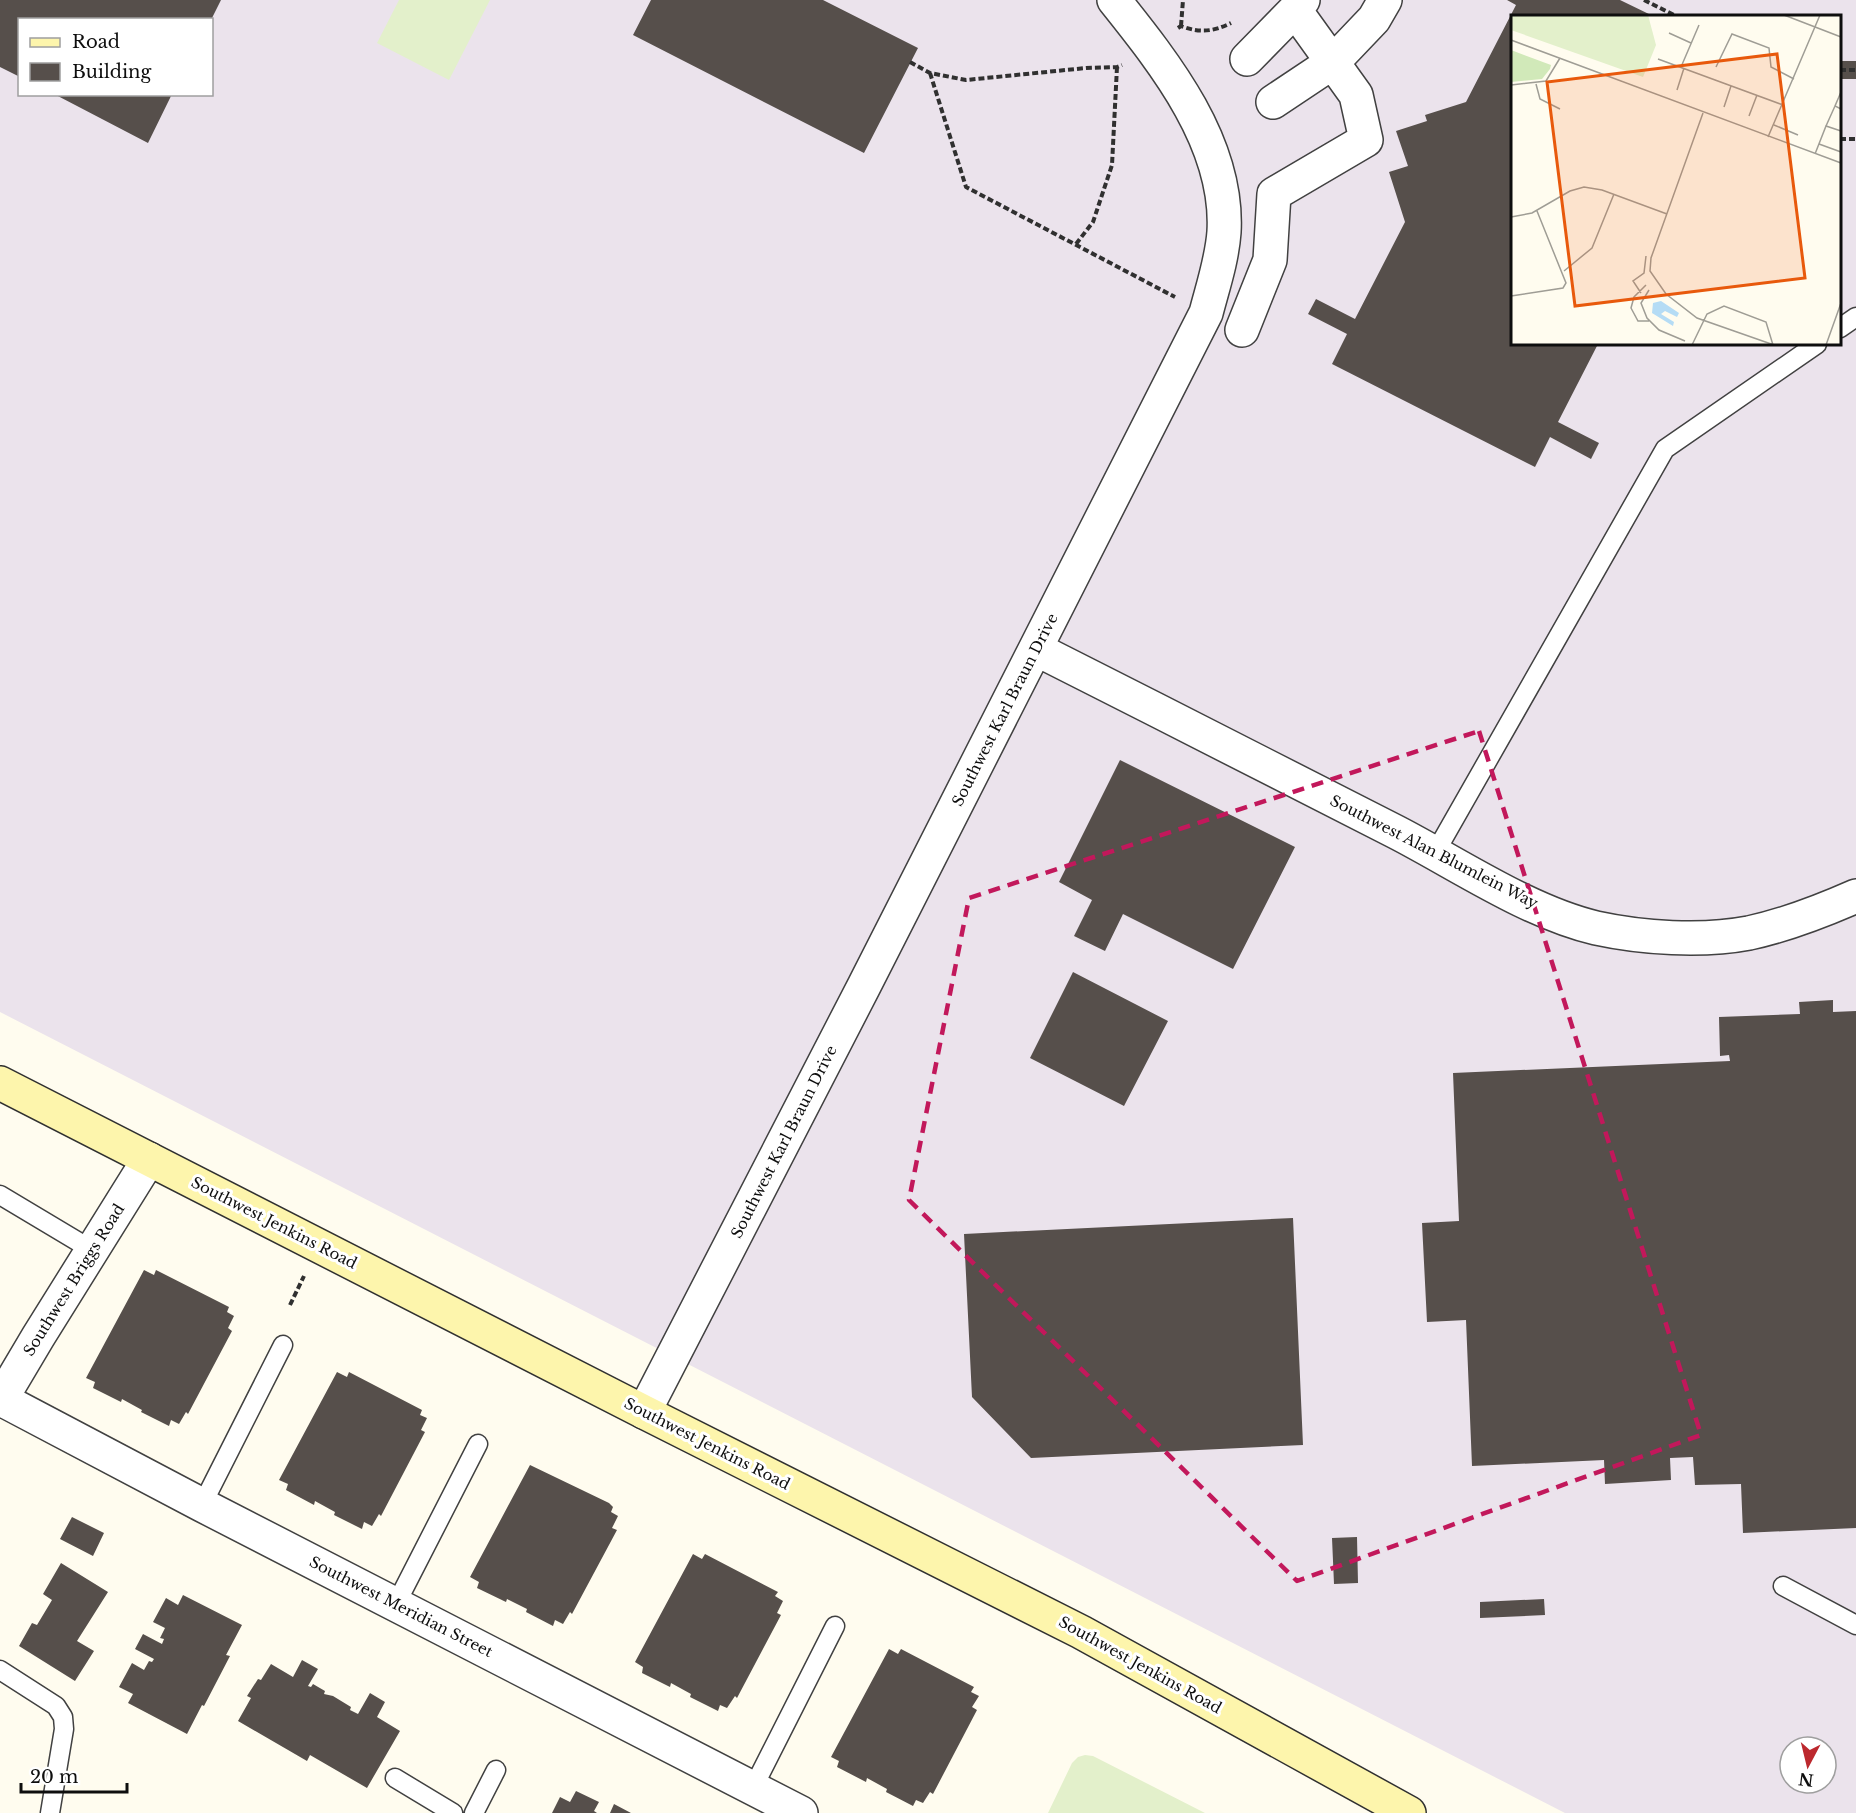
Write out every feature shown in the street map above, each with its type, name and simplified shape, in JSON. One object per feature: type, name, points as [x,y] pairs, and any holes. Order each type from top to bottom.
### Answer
[{"type":"main road","name":"Southwest Jenkins Road","points":[[0,1083],[1081,1632],[1409,1813]]},
{"type":"street","name":"Southwest Karl Braun Drive","points":[[644,1412],[843,1028],[1206,313],[1219,268],[1224,232],[1224,210],[1219,180],[1208,141],[1177,85],[1114,0]]},
{"type":"street","points":[[1273,102],[1333,62],[1374,19],[1385,0]]},
{"type":"street","points":[[1242,330],[1270,260],[1274,194],[1366,140],[1356,95],[1299,5],[1247,59]]},
{"type":"street","name":"Southwest Alan Blumlein Way","points":[[1036,649],[1494,885],[1555,914],[1596,927],[1666,937],[1711,937],[1747,933],[1782,924],[1856,896]]},
{"type":"street","name":"Southwest Briggs Road","points":[[1,1400],[149,1159]]},
{"type":"street","name":"Southwest Meridian Street","points":[[1,1400],[777,1804]]},
{"type":"lane","points":[[1841,327],[1856,317]]},
{"type":"lane","points":[[1435,853],[1665,449],[1816,345]]},
{"type":"lane","points":[[0,1195],[92,1250]]},
{"type":"lane","points":[[202,1505],[284,1344]]},
{"type":"lane","points":[[396,1604],[478,1444]]},
{"type":"lane","points":[[1783,1586],[1856,1625]]},
{"type":"lane","points":[[777,1804],[835,1626]]},
{"type":"lane","points":[[0,1670],[56,1706],[63,1717],[64,1729],[50,1813]]},
{"type":"lane","points":[[474,1813],[496,1770]]},
{"type":"lane","points":[[394,1778],[453,1813]]},
{"type":"path","points":[[1181,26],[1183,0]]},
{"type":"path","points":[[1644,0],[1674,15]]},
{"type":"path","points":[[1181,26],[1195,32],[1220,29],[1239,19]]},
{"type":"path","points":[[910,62],[930,73],[966,80],[1117,67],[1150,48],[1181,26]]},
{"type":"path","points":[[1076,244],[1092,222],[1113,165],[1117,67]]},
{"type":"path","points":[[930,73],[966,187],[1206,313]]},
{"type":"highlighted area","points":[[1479,731],[1701,1435],[1297,1581],[909,1200],[969,898]]},
{"type":"shaded area","points":[[0,0],[1856,0],[1856,1813],[1565,1813],[0,1012]]},
{"type":"green space","points":[[399,0],[490,0],[449,80],[377,43]]},
{"type":"green space","points":[[1093,1756],[1205,1813],[1048,1813],[1072,1763],[1078,1757]]},
{"type":"building","points":[[0,0],[221,0],[212,18],[18,18],[18,76],[0,67]]},
{"type":"building","points":[[651,0],[823,0],[918,48],[864,153],[633,35]]},
{"type":"building","points":[[1507,0],[1620,0],[1651,15],[1511,15],[1511,345],[1597,345],[1558,422],[1599,443],[1591,459],[1550,437],[1535,467],[1332,364],[1347,334],[1308,314],[1316,299],[1355,319],[1405,222],[1389,172],[1408,166],[1396,131],[1427,121],[1425,115],[1466,102],[1516,5]]},
{"type":"building","points":[[1841,61],[1856,61],[1856,79],[1841,79]]},
{"type":"building","points":[[58,96],[171,96],[148,143]]},
{"type":"building","points":[[1120,760],[1295,847],[1233,969],[1123,914],[1105,951],[1074,936],[1092,900],[1059,882]]},
{"type":"building","points":[[1073,972],[1168,1021],[1124,1106],[1030,1058]]},
{"type":"building","points":[[1833,1000],[1833,1012],[1856,1011],[1856,1528],[1743,1533],[1741,1484],[1695,1485],[1693,1457],[1670,1458],[1671,1480],[1605,1484],[1604,1460],[1472,1466],[1466,1320],[1427,1322],[1422,1223],[1459,1221],[1453,1073],[1730,1061],[1729,1055],[1720,1056],[1719,1017],[1800,1014],[1799,1002]]},
{"type":"building","points":[[1293,1218],[1303,1445],[1031,1458],[972,1397],[964,1234]]},
{"type":"building","points":[[144,1270],[154,1275],[156,1270],[229,1307],[227,1312],[234,1316],[228,1328],[232,1331],[188,1414],[186,1412],[179,1424],[171,1420],[169,1426],[141,1412],[142,1410],[122,1399],[121,1402],[93,1388],[95,1382],[86,1378]]},
{"type":"building","points":[[337,1372],[347,1377],[349,1372],[422,1410],[420,1415],[427,1418],[421,1430],[425,1432],[381,1516],[379,1514],[372,1526],[364,1522],[362,1529],[334,1515],[335,1512],[315,1501],[314,1505],[286,1490],[288,1484],[279,1480]]},
{"type":"building","points":[[530,1465],[609,1503],[613,1507],[611,1512],[618,1516],[612,1528],[617,1530],[572,1614],[570,1612],[563,1624],[555,1620],[553,1626],[507,1599],[506,1602],[477,1588],[479,1582],[470,1577]]},
{"type":"building","points":[[72,1517],[104,1533],[93,1556],[60,1539]]},
{"type":"building","points":[[1357,1537],[1358,1583],[1334,1584],[1332,1538]]},
{"type":"building","points":[[693,1554],[702,1559],[705,1554],[778,1592],[775,1596],[783,1601],[777,1613],[781,1615],[737,1698],[735,1696],[727,1708],[720,1705],[718,1711],[690,1697],[691,1694],[671,1683],[670,1687],[642,1673],[643,1667],[635,1662]]},
{"type":"building","points":[[61,1563],[108,1592],[77,1641],[94,1651],[75,1681],[19,1646],[32,1623],[37,1625],[52,1600],[43,1594]]},
{"type":"building","points":[[183,1595],[242,1625],[226,1655],[230,1656],[187,1734],[128,1703],[133,1694],[119,1687],[132,1663],[144,1670],[149,1661],[152,1662],[154,1659],[135,1649],[143,1634],[162,1644],[164,1639],[160,1638],[165,1628],[153,1622],[166,1598],[178,1605]]},
{"type":"building","points":[[1544,1599],[1545,1615],[1480,1618],[1480,1602]]},
{"type":"building","points":[[889,1649],[898,1654],[901,1649],[974,1687],[971,1692],[979,1696],[972,1707],[977,1710],[933,1794],[930,1792],[923,1803],[916,1800],[913,1806],[886,1792],[887,1789],[867,1778],[866,1782],[837,1767],[839,1761],[831,1757]]},
{"type":"building","points":[[302,1660],[318,1669],[308,1686],[311,1687],[313,1684],[325,1691],[324,1694],[333,1696],[358,1714],[370,1693],[385,1702],[377,1717],[400,1731],[367,1788],[310,1755],[307,1761],[238,1721],[251,1698],[247,1696],[271,1664],[293,1677]]},
{"type":"building","points":[[576,1791],[599,1802],[594,1811],[597,1813],[552,1813],[560,1797],[570,1802]]},
{"type":"building","points":[[614,1804],[631,1813],[610,1813]]}]
